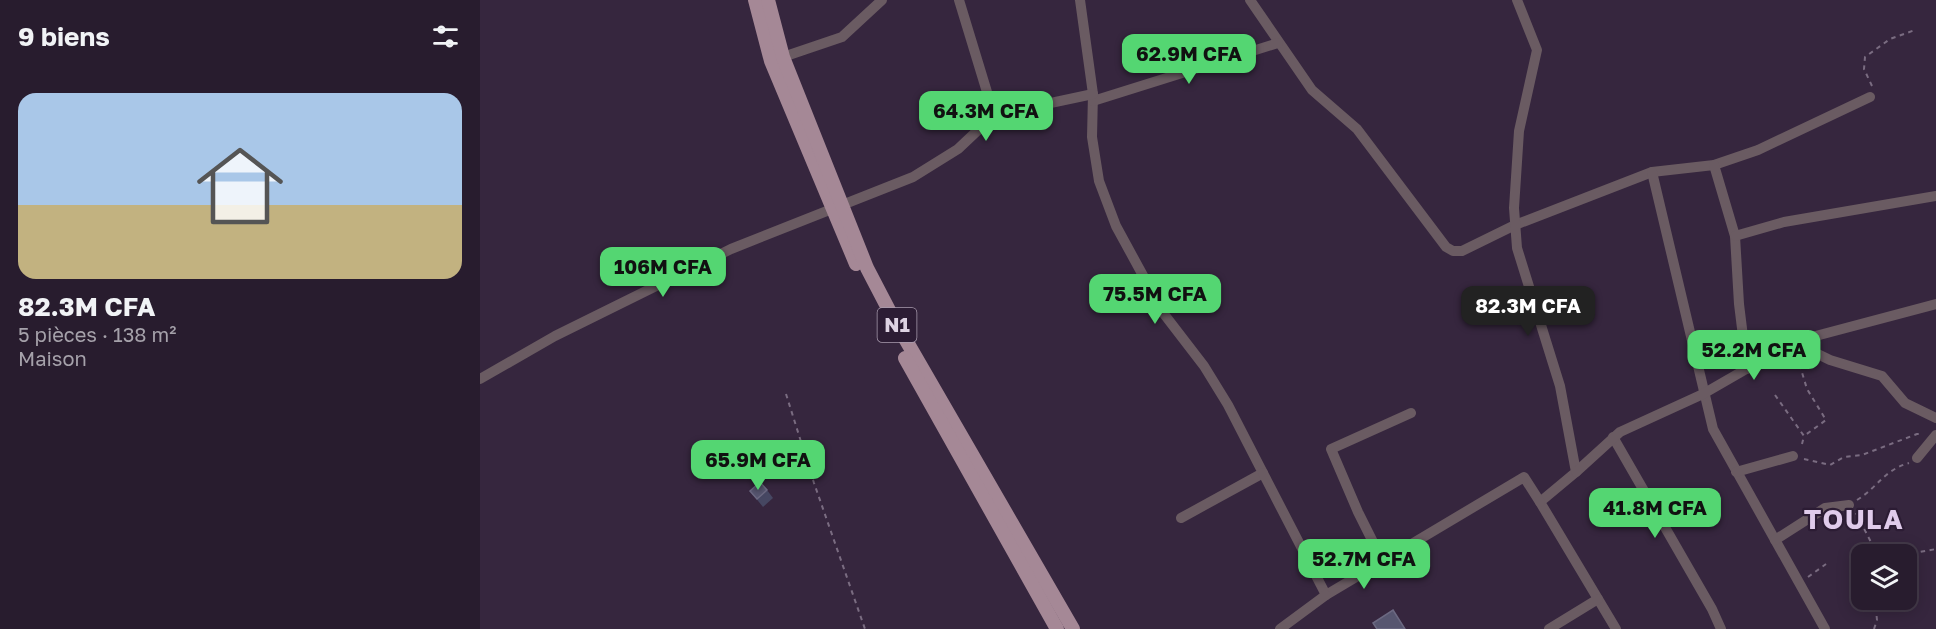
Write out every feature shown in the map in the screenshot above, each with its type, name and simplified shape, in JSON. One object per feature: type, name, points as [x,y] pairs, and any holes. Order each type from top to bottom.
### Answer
[{"type":"main road","name":"N1","points":[[755,0],[771,61],[884,320],[1057,629]]},
{"type":"main road","name":"N1","points":[[768,0],[783,57],[837,208],[892,316],[1073,629]]},
{"type":"street","points":[[783,57],[842,37],[882,0]]},
{"type":"street","points":[[959,0],[994,115]]},
{"type":"street","points":[[1080,0],[1093,98],[1092,137],[1100,181],[1116,226],[1164,314],[1210,376],[1263,472],[1326,595]]},
{"type":"street","points":[[1250,0],[1312,90],[1357,129],[1446,247],[1453,251],[1462,251],[1515,225],[1652,172],[1714,165],[1758,150],[1870,97]]},
{"type":"street","points":[[1517,0],[1537,50],[1519,131],[1515,172],[1517,248],[1560,386],[1576,472]]},
{"type":"street","points":[[480,379],[555,336],[731,249],[913,177],[958,149],[994,115],[1093,98],[1278,43]]},
{"type":"street","points":[[1714,165],[1735,236],[1739,304],[1747,369]]},
{"type":"street","points":[[1652,172],[1713,429],[1825,629]]},
{"type":"street","points":[[1735,236],[1784,222],[1936,196]]},
{"type":"street","points":[[1540,501],[1620,432],[1703,394],[1793,342],[1936,304]]},
{"type":"street","points":[[1793,342],[1830,360],[1882,376],[1905,403],[1936,418]]},
{"type":"street","points":[[1383,562],[1358,512],[1331,449],[1411,413]]},
{"type":"street","points":[[1917,458],[1931,435]]},
{"type":"street","points":[[1613,437],[1712,609],[1721,629]]},
{"type":"street","points":[[1736,472],[1793,456]]},
{"type":"street","points":[[1181,518],[1263,472]]},
{"type":"street","points":[[1280,629],[1326,595],[1524,477],[1616,629]]},
{"type":"street","points":[[1775,540],[1826,508],[1849,505]]},
{"type":"street","points":[[1548,629],[1598,600]]},
{"type":"path","points":[[1870,97],[1873,92],[1864,69],[1865,57],[1890,39],[1915,30]]},
{"type":"path","points":[[1793,342],[1807,390],[1826,420],[1804,436]]},
{"type":"path","points":[[786,394],[866,629]]},
{"type":"path","points":[[1774,395],[1804,436],[1803,444],[1793,456],[1830,465],[1852,454],[1862,455],[1917,434],[1931,435]]},
{"type":"path","points":[[1872,544],[1860,518],[1849,505],[1867,494],[1886,472],[1917,458]]},
{"type":"path","points":[[1917,552],[1936,549]]},
{"type":"path","points":[[1798,584],[1826,564]]},
{"type":"path","points":[[1874,629],[1875,610]]},
{"type":"building","points":[[760,482],[767,490],[757,499],[750,491]]},
{"type":"building","points":[[1393,610],[1405,629],[1377,629],[1373,623]]},
{"type":"district","name":"TOULA","points":[[1854,520]]}]
